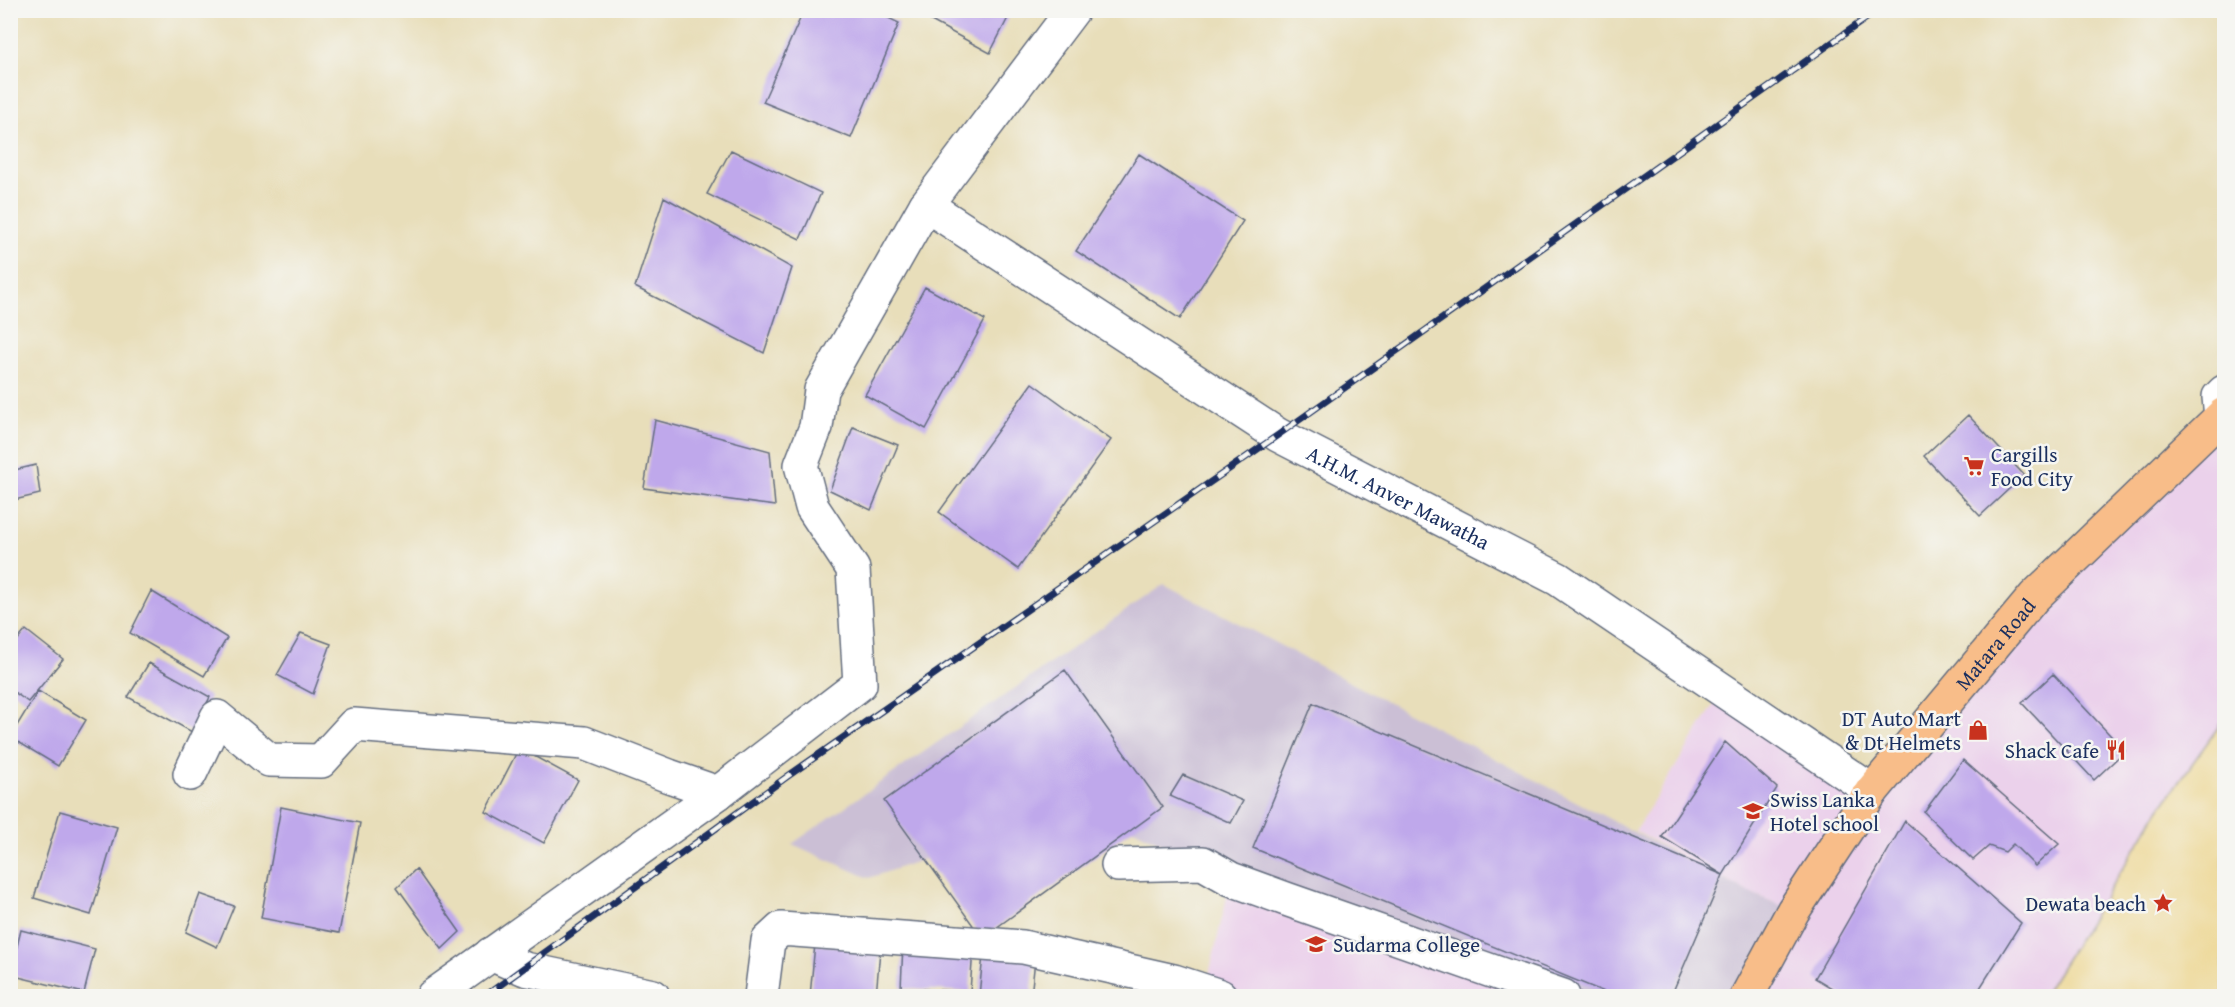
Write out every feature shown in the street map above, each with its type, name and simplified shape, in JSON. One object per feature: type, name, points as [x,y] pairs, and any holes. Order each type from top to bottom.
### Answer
[{"type":"highway","name":"Matara Road","points":[[1747,996],[1793,910],[1872,791],[2034,597],[2224,408]]},
{"type":"street","points":[[433,996],[718,793],[860,684],[853,569],[812,507],[801,465],[816,427],[821,390],[926,205],[1073,10]]},
{"type":"street","name":"A.H.M. Anver Mawatha","points":[[926,205],[1278,435],[1558,579],[1872,791]]},
{"type":"street","points":[[190,774],[217,717],[268,760],[321,761],[354,725],[584,742],[669,777],[718,793]]},
{"type":"street","points":[[1118,865],[1203,863],[1231,879],[1367,929],[1464,960],[1563,996]]},
{"type":"street","points":[[761,996],[768,940],[781,929],[1023,947],[1174,981],[1220,996]]},
{"type":"street","points":[[491,954],[525,969],[653,996]]},
{"type":"shaded area","points":[[2224,414],[2224,719],[2159,810],[2043,996],[1747,996],[1793,911],[1742,889],[1635,831],[1723,691],[1872,791]]},
{"type":"shaded area","points":[[1164,584],[1742,889],[1793,911],[1747,996],[1563,996],[1231,879],[1085,804],[869,878],[792,844]]},
{"type":"shaded area","name":"Sudarma College","points":[[1231,879],[1563,996],[1204,996]]},
{"type":"sand","name":"Dewata beach","points":[[2224,719],[2224,996],[2043,996],[2159,810]]},
{"type":"building","points":[[804,10],[872,10],[899,23],[851,138],[763,102]]},
{"type":"building","points":[[911,10],[1012,10],[990,53]]},
{"type":"building","points":[[731,150],[821,193],[800,239],[707,194]]},
{"type":"building","points":[[1139,154],[1243,221],[1180,319],[1076,251]]},
{"type":"building","points":[[664,197],[792,268],[764,353],[635,287]]},
{"type":"building","points":[[925,287],[985,320],[926,429],[865,395]]},
{"type":"building","points":[[1032,383],[1111,440],[1018,569],[939,512]]},
{"type":"building","name":"Cargills Food City","points":[[1968,415],[2024,475],[1980,516],[1924,456]]},
{"type":"building","points":[[655,420],[770,451],[775,506],[644,488]]},
{"type":"building","points":[[853,427],[898,445],[871,510],[830,490]]},
{"type":"building","points":[[36,465],[40,494],[10,501],[10,471]]},
{"type":"building","points":[[151,591],[227,638],[204,676],[130,633]]},
{"type":"building","points":[[26,630],[63,659],[28,702],[10,689],[10,649]]},
{"type":"building","points":[[301,633],[331,644],[313,694],[277,675]]},
{"type":"building","points":[[149,663],[210,697],[192,732],[128,697]]},
{"type":"building","points":[[1065,670],[1163,807],[982,938],[884,801]]},
{"type":"building","points":[[2053,674],[2125,751],[2094,780],[2022,703]]},
{"type":"building","points":[[38,691],[86,720],[58,766],[10,737]]},
{"type":"building","points":[[1313,703],[1723,875],[1671,996],[1614,996],[1253,848]]},
{"type":"building","points":[[1725,742],[1777,788],[1723,875],[1662,837]]},
{"type":"building","points":[[519,748],[578,780],[544,843],[486,812]]},
{"type":"building","points":[[1963,760],[2059,844],[2035,866],[2013,844],[2005,852],[1989,846],[1973,860],[1924,812]]},
{"type":"building","points":[[1183,775],[1243,801],[1231,823],[1170,796]]},
{"type":"building","points":[[281,807],[360,823],[339,933],[261,918]]},
{"type":"building","points":[[60,811],[117,827],[91,915],[34,898]]},
{"type":"building","points":[[1905,821],[2021,923],[1975,996],[1845,996],[1815,978]]},
{"type":"building","points":[[416,869],[460,932],[442,949],[397,887]]},
{"type":"building","points":[[200,894],[234,906],[217,947],[186,932]]},
{"type":"building","points":[[21,930],[95,949],[84,993],[10,975]]},
{"type":"building","points":[[815,944],[880,950],[876,996],[810,996]]},
{"type":"building","points":[[903,944],[973,948],[970,992],[901,988]]},
{"type":"building","points":[[983,955],[1035,960],[1031,996],[979,996]]},
{"type":"railway","points":[[485,996],[788,776],[1278,435],[1878,10]]},
{"type":"place","name":"Cargills Food City","points":[[1974,466]]},
{"type":"place","name":"DT Auto Mart & Dt Helmets","points":[[1978,730]]},
{"type":"place","name":"Shack Cafe","points":[[2116,750]]},
{"type":"place","name":"Swiss Lanka Hotel school","points":[[1753,811]]},
{"type":"place","name":"Dewata beach","points":[[2163,903]]},
{"type":"place","name":"Sudarma College","points":[[1316,944]]}]
